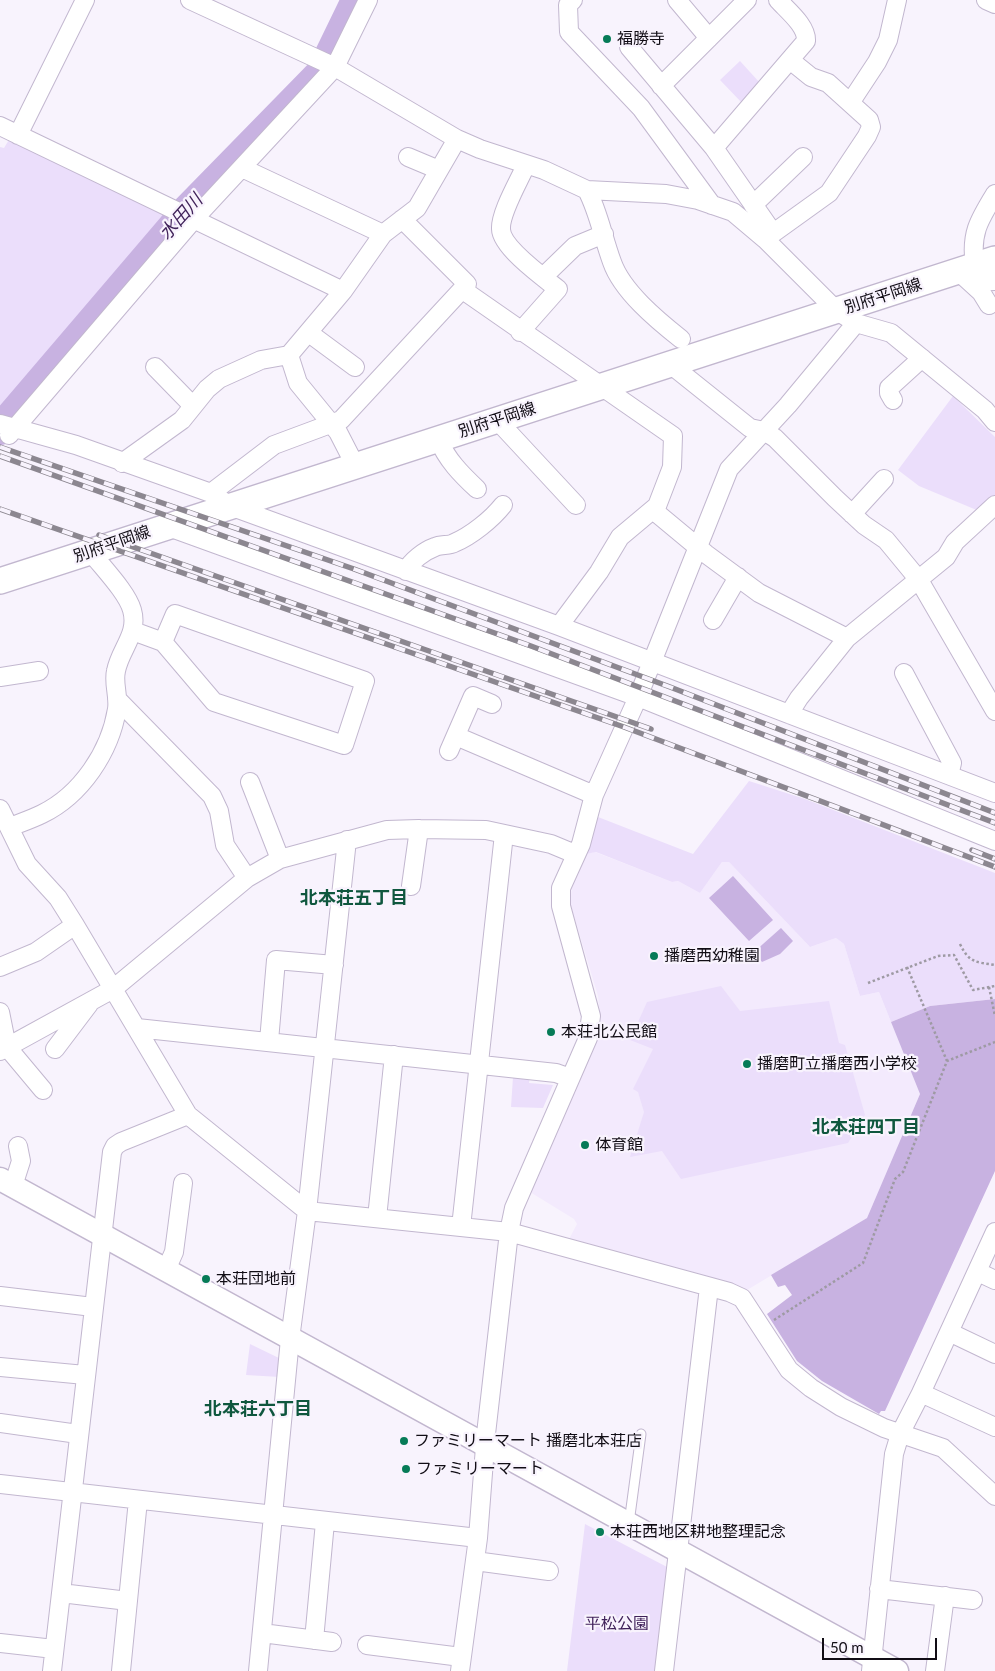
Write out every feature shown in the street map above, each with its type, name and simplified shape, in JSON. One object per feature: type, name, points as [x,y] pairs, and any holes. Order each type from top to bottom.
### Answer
[{"type":"main road","name":"別府平岡線","points":[[0,581],[166,526],[221,500],[356,467],[670,364],[847,317],[974,270]]},
{"type":"street","points":[[18,135],[84,0]]},
{"type":"street","points":[[190,0],[335,67],[457,139],[544,170],[587,190],[666,194],[698,200],[733,212],[769,236],[847,317],[892,332],[985,410],[995,422]]},
{"type":"street","points":[[368,0],[335,67],[195,218],[9,429],[76,445],[406,571],[560,626],[995,792]]},
{"type":"street","points":[[573,0],[568,5],[569,32],[642,108],[712,205]]},
{"type":"street","points":[[677,0],[710,38]]},
{"type":"street","points":[[661,86],[747,0]]},
{"type":"street","points":[[714,148],[806,41],[806,34],[778,0]]},
{"type":"street","points":[[850,104],[888,40],[897,0]]},
{"type":"street","points":[[986,0],[995,4]]},
{"type":"street","points":[[629,47],[714,148],[753,205],[769,236]]},
{"type":"street","points":[[769,236],[830,193],[867,136],[871,126],[869,120],[828,84],[810,77],[790,60]]},
{"type":"street","points":[[0,126],[195,218],[342,291]]},
{"type":"street","points":[[122,463],[170,430],[182,420],[206,389],[232,372],[261,360],[289,356],[342,291],[383,234],[417,208],[457,139]]},
{"type":"street","points":[[408,157],[439,170]]},
{"type":"street","points":[[753,205],[803,157]]},
{"type":"street","points":[[520,332],[558,289],[519,256],[502,238],[500,229],[526,165]]},
{"type":"street","points":[[242,168],[383,234]]},
{"type":"street","points":[[587,190],[604,234],[612,264],[622,280],[646,309],[681,339]]},
{"type":"street","points":[[989,305],[981,292],[974,270],[973,236],[990,213],[995,194]]},
{"type":"street","points":[[221,500],[274,445],[342,420],[467,284],[402,219]]},
{"type":"street","points":[[543,277],[575,246],[604,234]]},
{"type":"street","points":[[974,270],[995,281]]},
{"type":"street","points":[[463,290],[520,332],[673,436],[672,467],[656,506],[620,537],[599,572],[560,626]]},
{"type":"street","points":[[367,1645],[461,1664],[478,1538],[509,1232],[514,1208],[588,1038],[591,1016],[561,906],[561,888],[586,828],[594,795],[638,697],[729,469],[764,431],[847,317]]},
{"type":"street","points":[[309,333],[355,368]]},
{"type":"street","points":[[289,356],[298,383],[338,432],[356,467]]},
{"type":"street","points":[[893,400],[889,393],[890,388],[922,358]]},
{"type":"street","points":[[670,364],[750,428],[764,431],[775,438],[852,514],[886,540],[919,580],[995,711]]},
{"type":"street","points":[[155,367],[193,406]]},
{"type":"street","points":[[497,420],[576,505]]},
{"type":"street","points":[[439,440],[442,449],[451,461],[477,489]]},
{"type":"street","points":[[852,514],[884,479]]},
{"type":"street","points":[[789,714],[798,698],[847,638],[946,557],[955,542],[995,505]]},
{"type":"street","points":[[653,510],[759,593],[847,638]]},
{"type":"street","points":[[406,571],[410,563],[436,546],[453,544],[499,515]]},
{"type":"street","points":[[166,526],[638,697],[995,841]]},
{"type":"street","points":[[90,552],[128,600],[134,619],[133,631],[115,673],[117,700],[111,732],[104,749],[84,780],[43,814],[3,815],[27,864],[58,898],[188,1115],[307,1210],[509,1232],[729,1292],[742,1298],[789,1370],[811,1388],[841,1407],[900,1434],[944,1448],[995,1496]]},
{"type":"street","points":[[713,620],[738,577]]},
{"type":"street","points":[[133,631],[163,642],[214,702],[344,745],[365,681],[175,614],[163,642]]},
{"type":"street","points":[[0,677],[38,671]]},
{"type":"street","points":[[904,673],[908,694],[952,763],[949,775]]},
{"type":"street","points":[[492,704],[473,696],[452,743],[594,795]]},
{"type":"street","points":[[117,700],[212,796],[219,811],[225,845],[247,878]]},
{"type":"street","points":[[250,782],[280,859]]},
{"type":"street","points":[[4,1049],[53,1020],[113,989],[247,878],[280,859],[387,830],[419,829],[486,830],[551,844],[575,854]]},
{"type":"street","points":[[411,886],[419,829]]},
{"type":"street","points":[[461,1226],[504,834]]},
{"type":"street","points":[[258,1671],[290,1339],[326,1047],[347,840]]},
{"type":"street","points":[[0,967],[36,952],[75,925]]},
{"type":"street","points":[[269,1041],[276,960],[334,964]]},
{"type":"street","points":[[55,1050],[90,1002]]},
{"type":"street","points":[[0,1012],[4,1049],[43,1090]]},
{"type":"street","points":[[137,1028],[479,1064],[556,1073],[570,1078]]},
{"type":"street","points":[[377,1218],[394,1055]]},
{"type":"street","points":[[52,1671],[112,1152],[115,1146],[188,1115]]},
{"type":"street","points":[[18,1146],[21,1161],[6,1183],[678,1550],[872,1665],[897,1671]]},
{"type":"street","points":[[166,1270],[174,1252],[183,1183]]},
{"type":"street","points":[[872,1665],[894,1454],[900,1434],[922,1393],[995,1232]]},
{"type":"street","points":[[978,1272],[995,1280]]},
{"type":"street","points":[[664,1671],[709,1287]]},
{"type":"street","points":[[0,1296],[93,1306]]},
{"type":"street","points":[[949,1332],[995,1354]]},
{"type":"street","points":[[0,1367],[85,1375]]},
{"type":"street","points":[[922,1393],[995,1427]]},
{"type":"street","points":[[0,1423],[78,1434]]},
{"type":"street","points":[[0,1484],[273,1517],[478,1538]]},
{"type":"street","points":[[120,1671],[138,1500]]},
{"type":"street","points":[[314,1640],[325,1522]]},
{"type":"street","points":[[475,1561],[549,1571]]},
{"type":"street","points":[[879,1589],[973,1600]]},
{"type":"street","points":[[61,1593],[128,1602]]},
{"type":"street","points":[[935,1671],[945,1596]]},
{"type":"street","points":[[262,1633],[332,1642]]},
{"type":"street","points":[[0,1643],[54,1649]]},
{"type":"lane","points":[[629,1524],[641,1434]]},
{"type":"path","points":[[960,944],[966,956],[975,962],[995,965]]},
{"type":"path","points":[[868,983],[938,956],[954,955],[970,988],[973,990],[995,986]]},
{"type":"path","points":[[767,1324],[863,1263],[895,1179],[903,1172],[947,1061],[907,968]]},
{"type":"path","points":[[989,986],[995,1016]]},
{"type":"path","points":[[947,1061],[995,1042]]},
{"type":"shaded area","name":"播磨町立播磨西小学校","points":[[595,852],[672,882],[678,881],[700,893],[722,862],[729,862],[810,947],[836,938],[844,944],[860,996],[879,992],[920,1094],[867,1218],[747,1290],[567,1243],[577,1224],[574,1219],[530,1192],[601,1027],[598,996],[570,903],[574,872],[586,854]]},
{"type":"shaded area","points":[[733,876],[773,920],[749,941],[709,898]]},
{"type":"shaded area","points":[[781,928],[793,941],[780,954],[762,962],[754,952]]},
{"type":"shaded area","points":[[995,999],[995,1171],[885,1411],[881,1411],[879,1414],[822,1381],[797,1361],[767,1314],[792,1295],[785,1285],[778,1287],[771,1275],[867,1218],[920,1094],[891,1022],[930,1006]]},
{"type":"green space","points":[[740,61],[760,83],[743,104],[720,80]]},
{"type":"green space","points":[[10,138],[172,216],[3,418],[0,417],[0,147],[4,148]]},
{"type":"green space","points":[[953,396],[995,437],[995,496],[979,511],[919,486],[898,470]]},
{"type":"green space","points":[[749,781],[805,799],[995,873],[995,999],[930,1006],[891,1022],[879,992],[860,996],[844,944],[836,938],[810,947],[729,862],[722,862],[700,893],[678,881],[672,882],[596,852],[586,854],[598,817],[693,854]]},
{"type":"green space","points":[[721,986],[740,1011],[829,1001],[839,1043],[845,1045],[865,1115],[848,1143],[681,1179],[662,1151],[630,1157],[644,1112],[638,1092],[633,1089],[653,1049],[630,1040],[647,1002]]},
{"type":"green space","points":[[530,1076],[529,1083],[553,1085],[543,1108],[511,1107],[513,1077]]},
{"type":"green space","points":[[250,1344],[283,1360],[280,1377],[246,1375]]},
{"type":"green space","name":"平松公園","points":[[585,1524],[667,1567],[659,1671],[567,1671]]},
{"type":"waterway","name":"水田川","points":[[0,431],[6,420],[187,208],[320,72],[355,0]]},
{"type":"railway","points":[[0,447],[354,569],[670,687],[995,813]]},
{"type":"railway","points":[[0,456],[531,646],[995,823]]},
{"type":"railway","points":[[0,509],[624,727],[995,867]]},
{"type":"railway","points":[[99,535],[651,729]]},
{"type":"railway","points":[[972,850],[995,859]]},
{"type":"place","name":"福勝寺","points":[[607,39]]},
{"type":"place","name":"播磨西幼稚園","points":[[654,956]]},
{"type":"place","name":"本荘北公民館","points":[[551,1032]]},
{"type":"place","name":"播磨町立播磨西小学校","points":[[747,1064]]},
{"type":"place","name":"体育館","points":[[585,1145]]},
{"type":"place","name":"本荘団地前","points":[[206,1279]]},
{"type":"place","name":"ファミリーマート 播磨北本荘店","points":[[404,1441]]},
{"type":"place","name":"ファミリーマート","points":[[406,1469]]},
{"type":"place","name":"本荘西地区耕地整理記念","points":[[600,1532]]},
{"type":"district","name":"北本荘五丁目","points":[[354,898]]},
{"type":"district","name":"北本荘四丁目","points":[[866,1127]]},
{"type":"district","name":"北本荘六丁目","points":[[258,1409]]}]
